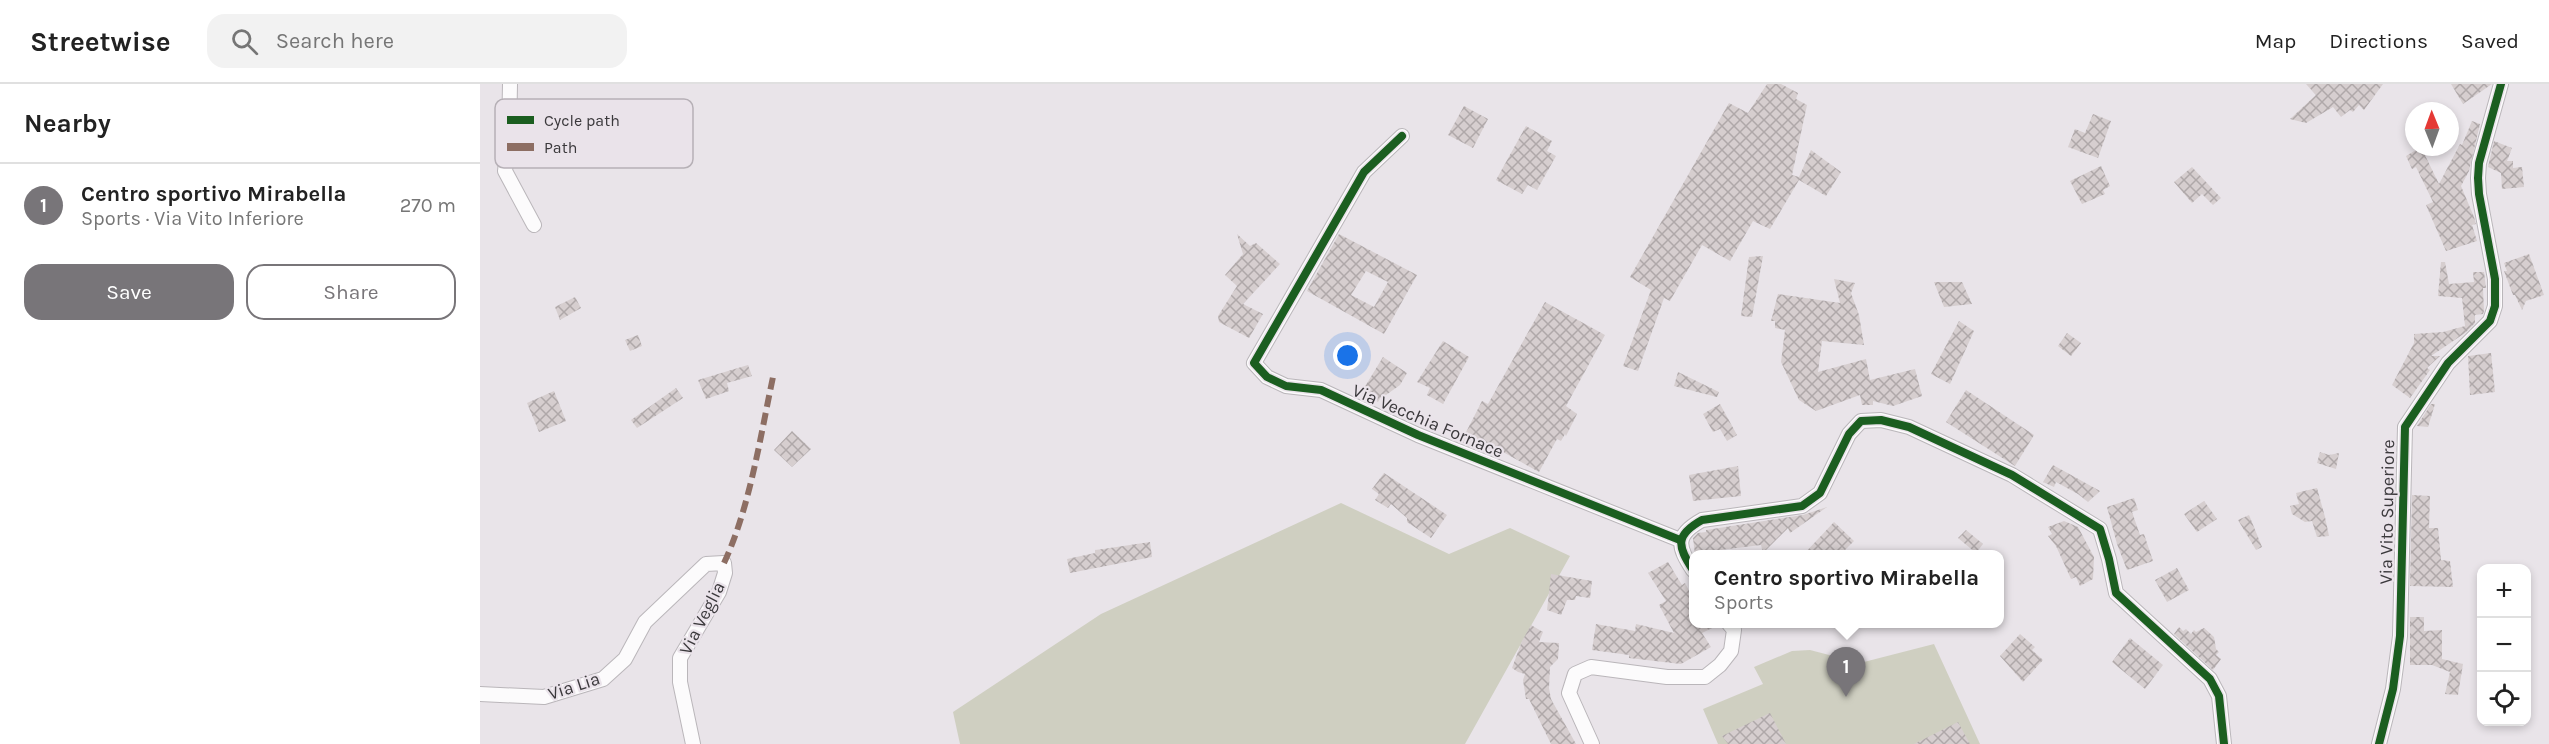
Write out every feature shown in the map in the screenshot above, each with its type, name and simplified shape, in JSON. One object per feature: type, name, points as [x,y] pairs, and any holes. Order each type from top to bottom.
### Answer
[{"type":"street","name":"Via Vito Superiore","points":[[2379,744],[2393,689],[2400,636],[2405,427],[2448,363],[2490,321],[2495,306],[2495,279],[2478,178],[2501,84]]},
{"type":"street","name":"Via Vecchia Fornace","points":[[1402,136],[1364,172],[1254,363],[1267,377],[1286,386],[1321,390],[1418,435],[1680,540]]},
{"type":"street","points":[[505,168],[534,225]]},
{"type":"street","points":[[1689,564],[1683,554],[1680,540],[1688,528],[1702,520],[1802,506],[1820,493],[1849,434],[1861,422],[1881,420],[1909,427],[2012,475],[2100,530],[2116,593],[2210,679],[2219,696],[2224,744]]},
{"type":"street","name":"Via Lia","points":[[480,694],[544,697],[603,679],[625,659],[645,622],[706,564],[724,563]]},
{"type":"street","name":"Via Veglia","points":[[693,744],[681,682],[680,658],[719,592],[725,573],[724,563]]},
{"type":"street","points":[[1592,744],[1569,693],[1575,674],[1591,667],[1667,678],[1704,677],[1720,666],[1731,651],[1732,628]]},
{"type":"shaded area","points":[[1341,503],[1449,554],[1510,528],[1570,556],[1465,744],[960,744],[953,712],[1101,614]]},
{"type":"shaded area","points":[[1934,644],[1980,744],[1718,744],[1703,709],[1763,684],[1754,667],[1792,651],[1810,650],[1860,663]]},
{"type":"building","points":[[1767,84],[1781,84],[1798,93],[1796,99],[1807,105],[1792,175],[1799,177],[1811,150],[1841,172],[1826,196],[1799,180],[1770,229],[1753,221],[1730,261],[1702,245],[1670,301],[1664,298],[1638,371],[1623,366],[1651,290],[1630,277],[1729,103],[1748,113]]},
{"type":"building","points":[[2306,84],[2383,84],[2364,110],[2359,105],[2353,112],[2350,110],[2341,117],[2333,107],[2306,123],[2290,119],[2316,95]]},
{"type":"building","points":[[2451,84],[2492,84],[2463,104]]},
{"type":"building","points":[[1464,106],[1488,119],[1473,148],[1448,135]]},
{"type":"building","points":[[2093,114],[2111,121],[2098,158],[2068,147],[2075,129],[2085,133]]},
{"type":"building","points":[[2472,121],[2480,124],[2469,171],[2461,186],[2474,217],[2476,224],[2472,225],[2477,241],[2446,251],[2426,205],[2433,202],[2416,167],[2412,169],[2406,156],[2425,156],[2439,184],[2454,156],[2459,156],[2459,146],[2462,145]]},
{"type":"building","points":[[1526,126],[1552,141],[1547,151],[1556,156],[1537,190],[1528,185],[1522,194],[1496,180]]},
{"type":"building","points":[[2494,141],[2512,148],[2507,161],[2513,161],[2513,168],[2522,167],[2524,187],[2502,189],[2501,173],[2488,167]]},
{"type":"building","points":[[2101,166],[2110,186],[2103,190],[2105,194],[2082,204],[2070,181]]},
{"type":"building","points":[[2192,167],[2221,198],[2213,205],[2202,194],[2192,203],[2174,182]]},
{"type":"building","points":[[1237,234],[1250,246],[1256,243],[1280,264],[1243,304],[1263,314],[1249,338],[1219,322],[1218,316],[1237,286],[1225,275],[1243,254]]},
{"type":"building","points":[[1339,234],[1417,275],[1384,334],[1307,291]],"holes":[[[1366,271],[1388,282],[1374,307],[1351,295]]]},
{"type":"building","points":[[2529,254],[2544,295],[2526,301],[2522,310],[2513,295],[2504,271],[2507,271],[2504,263]]},
{"type":"building","points":[[1763,256],[1752,317],[1741,316],[1749,257]]},
{"type":"building","points":[[2441,262],[2445,262],[2449,284],[2474,282],[2473,272],[2484,272],[2486,288],[2483,288],[2484,311],[2483,314],[2475,315],[2475,323],[2465,333],[2431,356],[2440,356],[2427,368],[2430,370],[2410,398],[2392,385],[2414,343],[2414,334],[2443,332],[2465,326],[2462,298],[2438,296]]},
{"type":"building","points":[[1834,279],[1855,283],[1851,293],[1859,315],[1864,345],[1822,341],[1818,372],[1866,359],[1870,380],[1915,369],[1922,396],[1893,406],[1873,401],[1873,405],[1862,405],[1860,395],[1816,411],[1799,400],[1781,362],[1785,330],[1775,328],[1775,321],[1771,321],[1778,294],[1840,303]]},
{"type":"building","points":[[1934,282],[1962,282],[1972,304],[1944,307]]},
{"type":"building","points":[[575,297],[581,308],[560,320],[555,307]]},
{"type":"building","points":[[1545,302],[1605,335],[1566,406],[1577,414],[1566,436],[1565,434],[1561,441],[1557,439],[1539,472],[1503,452],[1499,458],[1461,442],[1482,401],[1488,404]]},
{"type":"building","points":[[1959,321],[1974,331],[1950,384],[1931,374]]},
{"type":"building","points":[[2067,333],[2081,343],[2071,356],[2058,346]]},
{"type":"building","points":[[638,335],[642,346],[630,351],[625,340]]},
{"type":"building","points":[[1443,341],[1469,357],[1443,404],[1427,395],[1430,388],[1417,382]]},
{"type":"building","points":[[2491,353],[2495,392],[2470,395],[2468,356]]},
{"type":"building","points":[[1383,357],[1407,373],[1400,385],[1386,395],[1382,395],[1378,402],[1361,393]]},
{"type":"building","points":[[748,365],[752,376],[727,383],[729,391],[706,399],[698,380]]},
{"type":"building","points":[[1678,372],[1719,392],[1717,397],[1674,386]]},
{"type":"building","points":[[676,388],[683,398],[637,428],[631,420]]},
{"type":"building","points":[[1966,390],[2034,435],[2015,466],[1946,422]]},
{"type":"building","points":[[554,391],[566,421],[539,432],[527,403]]},
{"type":"building","points":[[1720,404],[1737,435],[1727,441],[1720,429],[1713,432],[1703,414]]},
{"type":"building","points":[[2431,404],[2435,404],[2428,427],[2417,426]]},
{"type":"building","points":[[792,431],[811,449],[792,467],[774,450]]},
{"type":"building","points":[[2320,452],[2329,455],[2339,453],[2336,469],[2317,463]]},
{"type":"building","points":[[2053,465],[2100,491],[2088,502],[2056,482],[2054,487],[2043,482]]},
{"type":"building","points":[[1738,466],[1741,496],[1693,501],[1689,475]]},
{"type":"building","points":[[1384,473],[1447,515],[1431,538],[1407,522],[1407,518],[1391,504],[1388,508],[1375,500],[1379,494],[1372,489]]},
{"type":"building","points":[[2317,488],[2329,536],[2317,537],[2312,521],[2305,522],[2292,514],[2290,506],[2299,504],[2296,493]]},
{"type":"building","points":[[2412,495],[2430,496],[2429,528],[2438,528],[2441,560],[2450,561],[2453,587],[2410,586]]},
{"type":"building","points":[[2134,498],[2138,510],[2132,512],[2140,535],[2144,534],[2153,561],[2127,570],[2107,507]]},
{"type":"building","points":[[2204,501],[2217,519],[2197,532],[2184,514]]},
{"type":"building","points":[[1827,507],[1790,533],[1788,528],[1766,550],[1762,550],[1761,545],[1720,550],[1694,550],[1693,538],[1706,530],[1803,515]]},
{"type":"building","points":[[2249,515],[2262,547],[2256,550],[2238,520]]},
{"type":"building","points":[[2064,521],[2078,527],[2094,557],[2093,579],[2080,586],[2076,577],[2071,579],[2056,546],[2048,536],[2052,534],[2048,527]]},
{"type":"building","points":[[1834,522],[1854,541],[1845,550],[1808,550]]},
{"type":"building","points":[[1966,530],[1983,544],[1978,550],[1972,550],[1958,538]]},
{"type":"building","points":[[1150,542],[1152,557],[1070,573],[1067,559],[1095,553],[1095,550]]},
{"type":"building","points":[[1668,562],[1682,585],[1685,583],[1689,590],[1689,628],[1712,628],[1702,633],[1711,647],[1681,664],[1629,658],[1629,655],[1592,650],[1596,624],[1635,631],[1636,624],[1674,633],[1659,605],[1666,601],[1648,573]]},
{"type":"building","points":[[2177,568],[2189,590],[2167,602],[2155,580]]},
{"type":"building","points":[[1551,574],[1592,581],[1590,598],[1576,596],[1575,600],[1567,600],[1561,615],[1547,610]]},
{"type":"building","points":[[2410,617],[2424,617],[2424,631],[2442,630],[2442,659],[2463,664],[2458,695],[2445,694],[2450,672],[2432,665],[2410,665]]},
{"type":"building","points":[[1531,625],[1543,632],[1539,642],[1559,643],[1558,659],[1550,667],[1549,688],[1551,699],[1576,744],[1551,744],[1529,699],[1526,699],[1523,680],[1525,674],[1512,668]]},
{"type":"building","points":[[2179,627],[2191,634],[2194,630],[2196,632],[2204,628],[2214,637],[2216,649],[2219,652],[2216,655],[2221,659],[2213,670],[2174,634]]},
{"type":"building","points":[[2020,634],[2035,647],[2032,650],[2043,660],[2023,682],[2000,656]]},
{"type":"building","points":[[2130,638],[2163,665],[2145,689],[2112,662]]},
{"type":"building","points":[[1770,713],[1786,744],[1728,744],[1722,736]]},
{"type":"building","points":[[1958,722],[1970,744],[1914,744]]},
{"type":"marked path","points":[[724,563],[748,496],[773,377]]},
{"type":"cycle path","points":[[2379,744],[2393,689],[2400,636],[2405,427],[2448,363],[2490,321],[2495,306],[2495,279],[2478,178],[2479,163],[2501,84]]},
{"type":"cycle path","points":[[1402,136],[1364,172],[1254,363],[1267,377],[1286,386],[1321,390],[1418,435],[1680,540]]},
{"type":"cycle path","points":[[1689,563],[1681,542],[1687,531],[1702,520],[1802,506],[1820,493],[1849,434],[1861,421],[1881,420],[1909,427],[2012,475],[2100,529],[2116,593],[2210,679],[2219,696],[2224,744]]},
{"type":"place","name":"Centro sportivo Mirabella","points":[[1846,697]]}]
